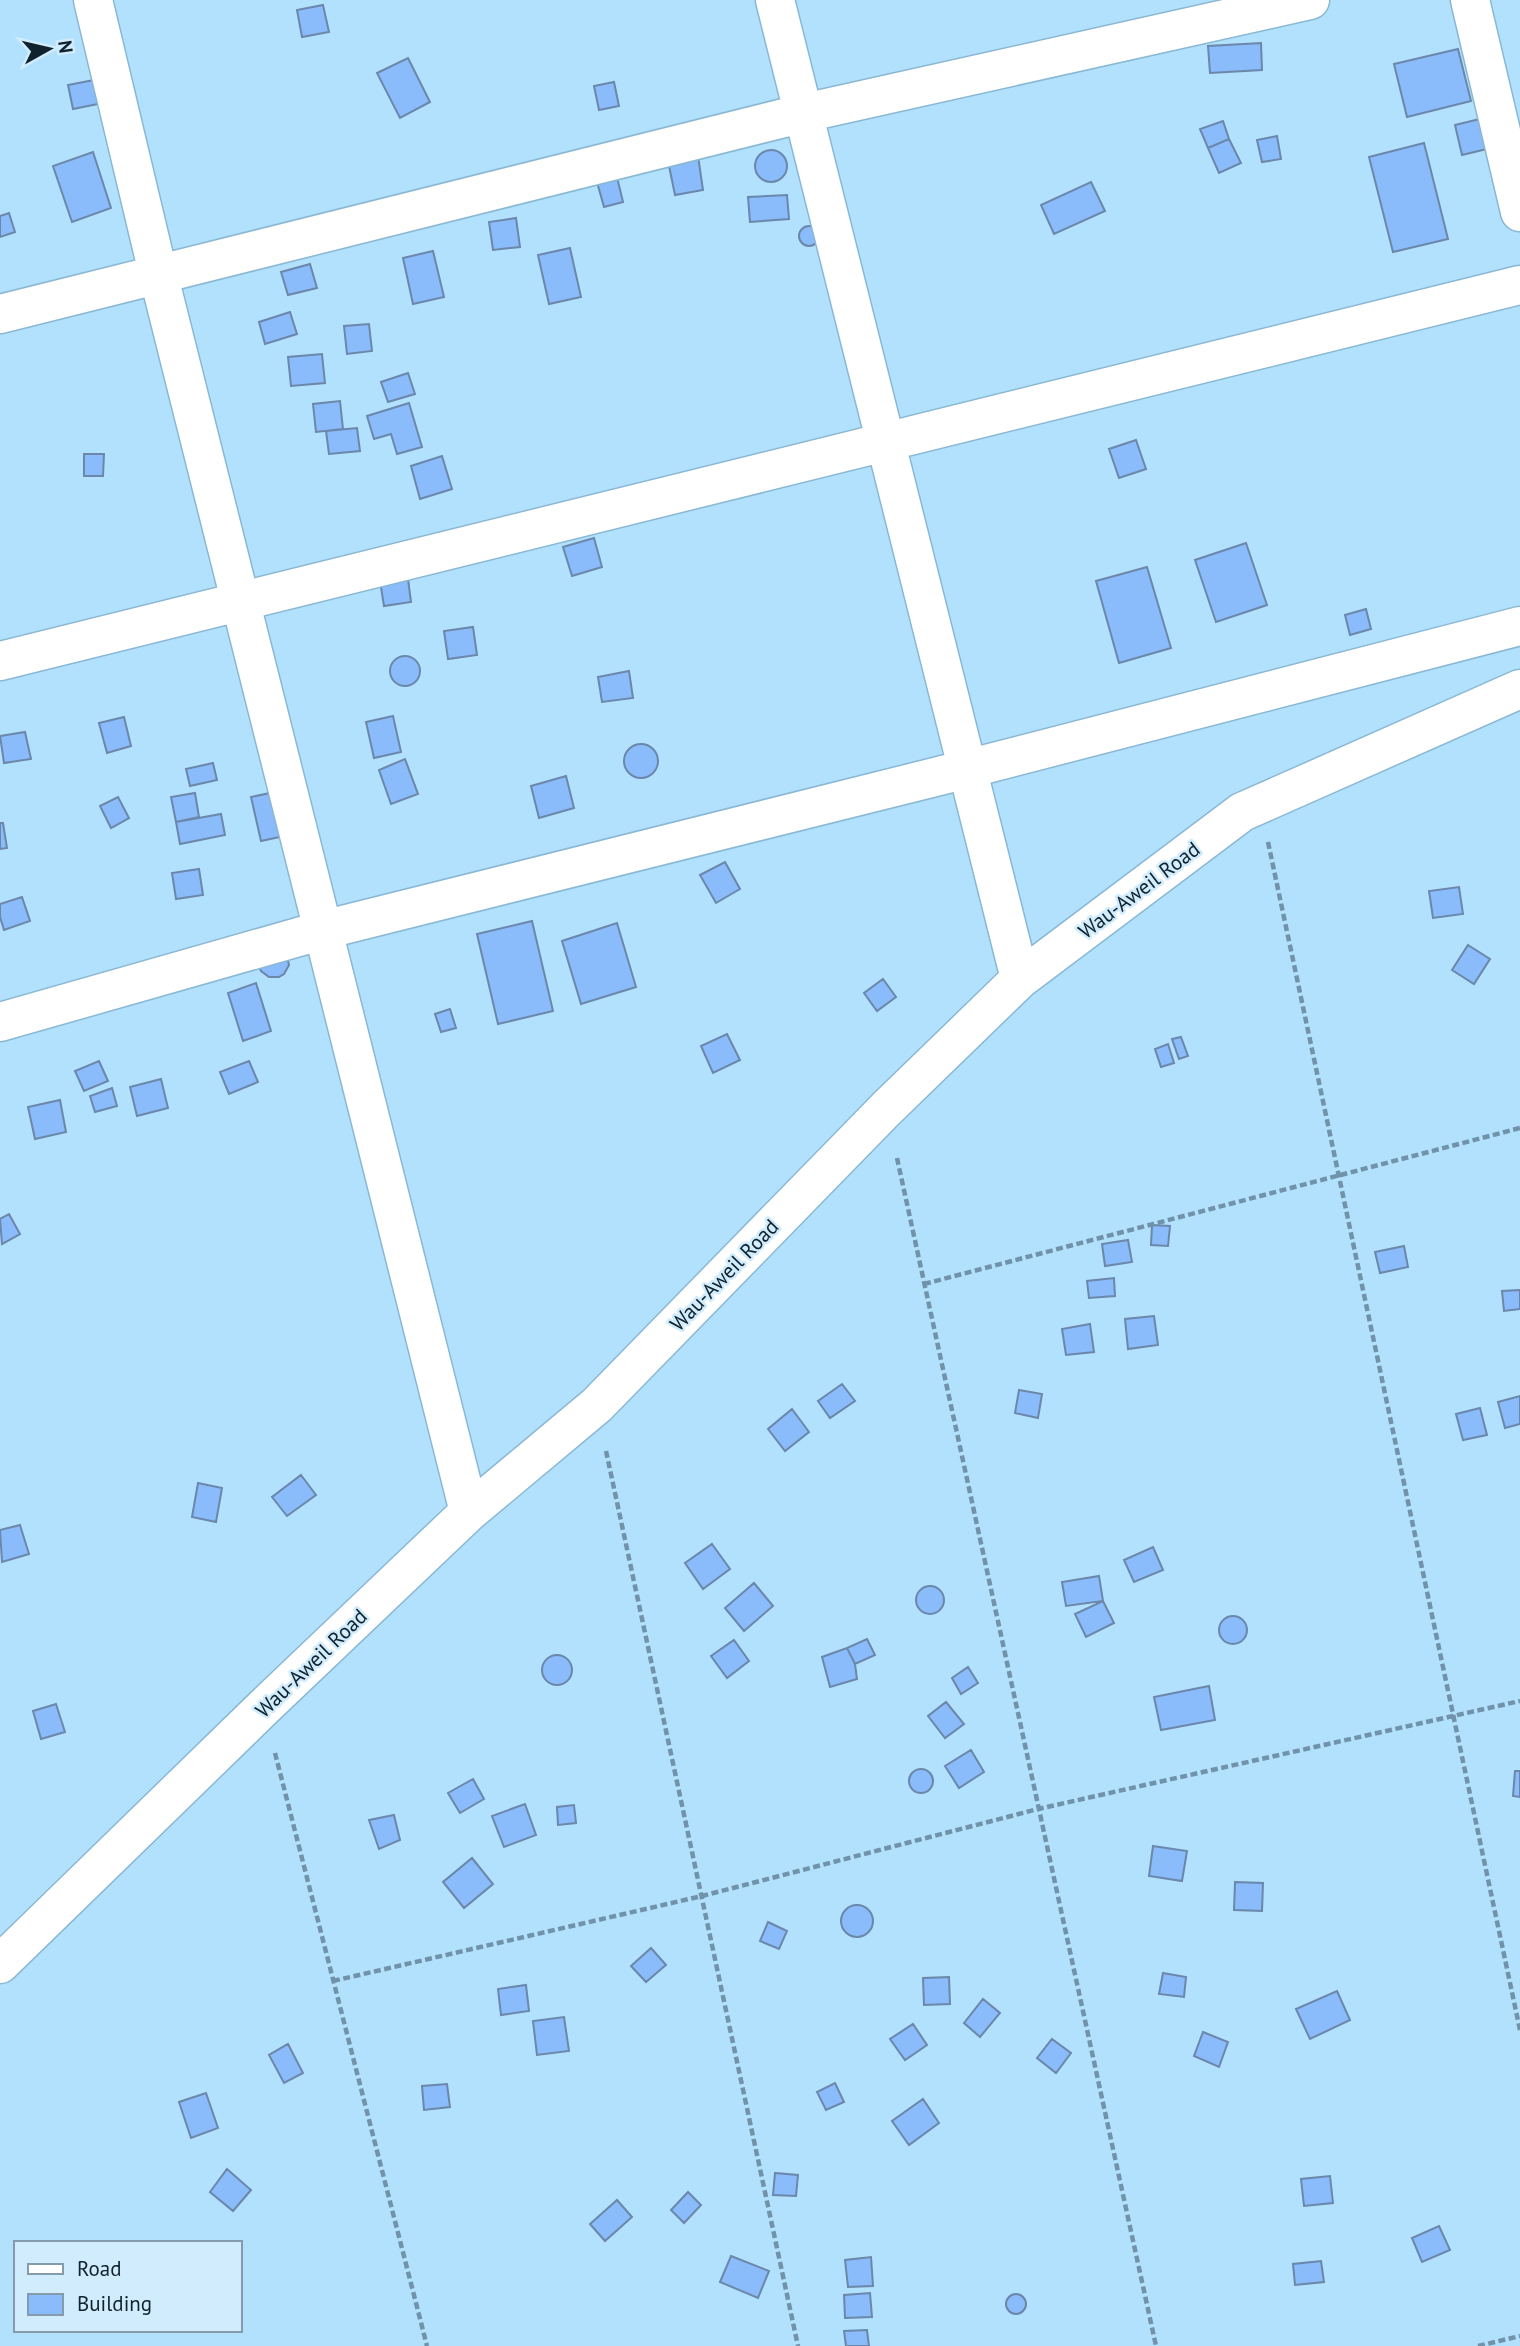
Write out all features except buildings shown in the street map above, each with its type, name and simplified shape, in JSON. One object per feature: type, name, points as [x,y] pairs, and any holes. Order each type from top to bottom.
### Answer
[{"type":"street","points":[[93,0],[158,273],[469,1512]]},
{"type":"street","points":[[775,0],[1020,979]]},
{"type":"street","points":[[0,314],[804,113],[1310,0]]},
{"type":"street","points":[[1470,0],[1520,212]]},
{"type":"street","points":[[0,661],[1520,285]]},
{"type":"street","points":[[0,1022],[323,930],[967,769],[1520,625]]},
{"type":"street","name":"Wau-Aweil Road","points":[[0,1964],[469,1512],[597,1405],[886,1109],[1020,979],[1242,812],[1520,689]]},
{"type":"path","points":[[1260,804],[1520,2030]]},
{"type":"path","points":[[886,1109],[1156,2346]]},
{"type":"path","points":[[924,1284],[1520,1128]]},
{"type":"path","points":[[597,1405],[798,2346]]},
{"type":"path","points":[[333,1981],[702,1896],[1038,1809],[1520,1701]]},
{"type":"path","points":[[263,1708],[427,2346]]},
{"type":"path","points":[[1478,2346],[1520,2336]]}]
